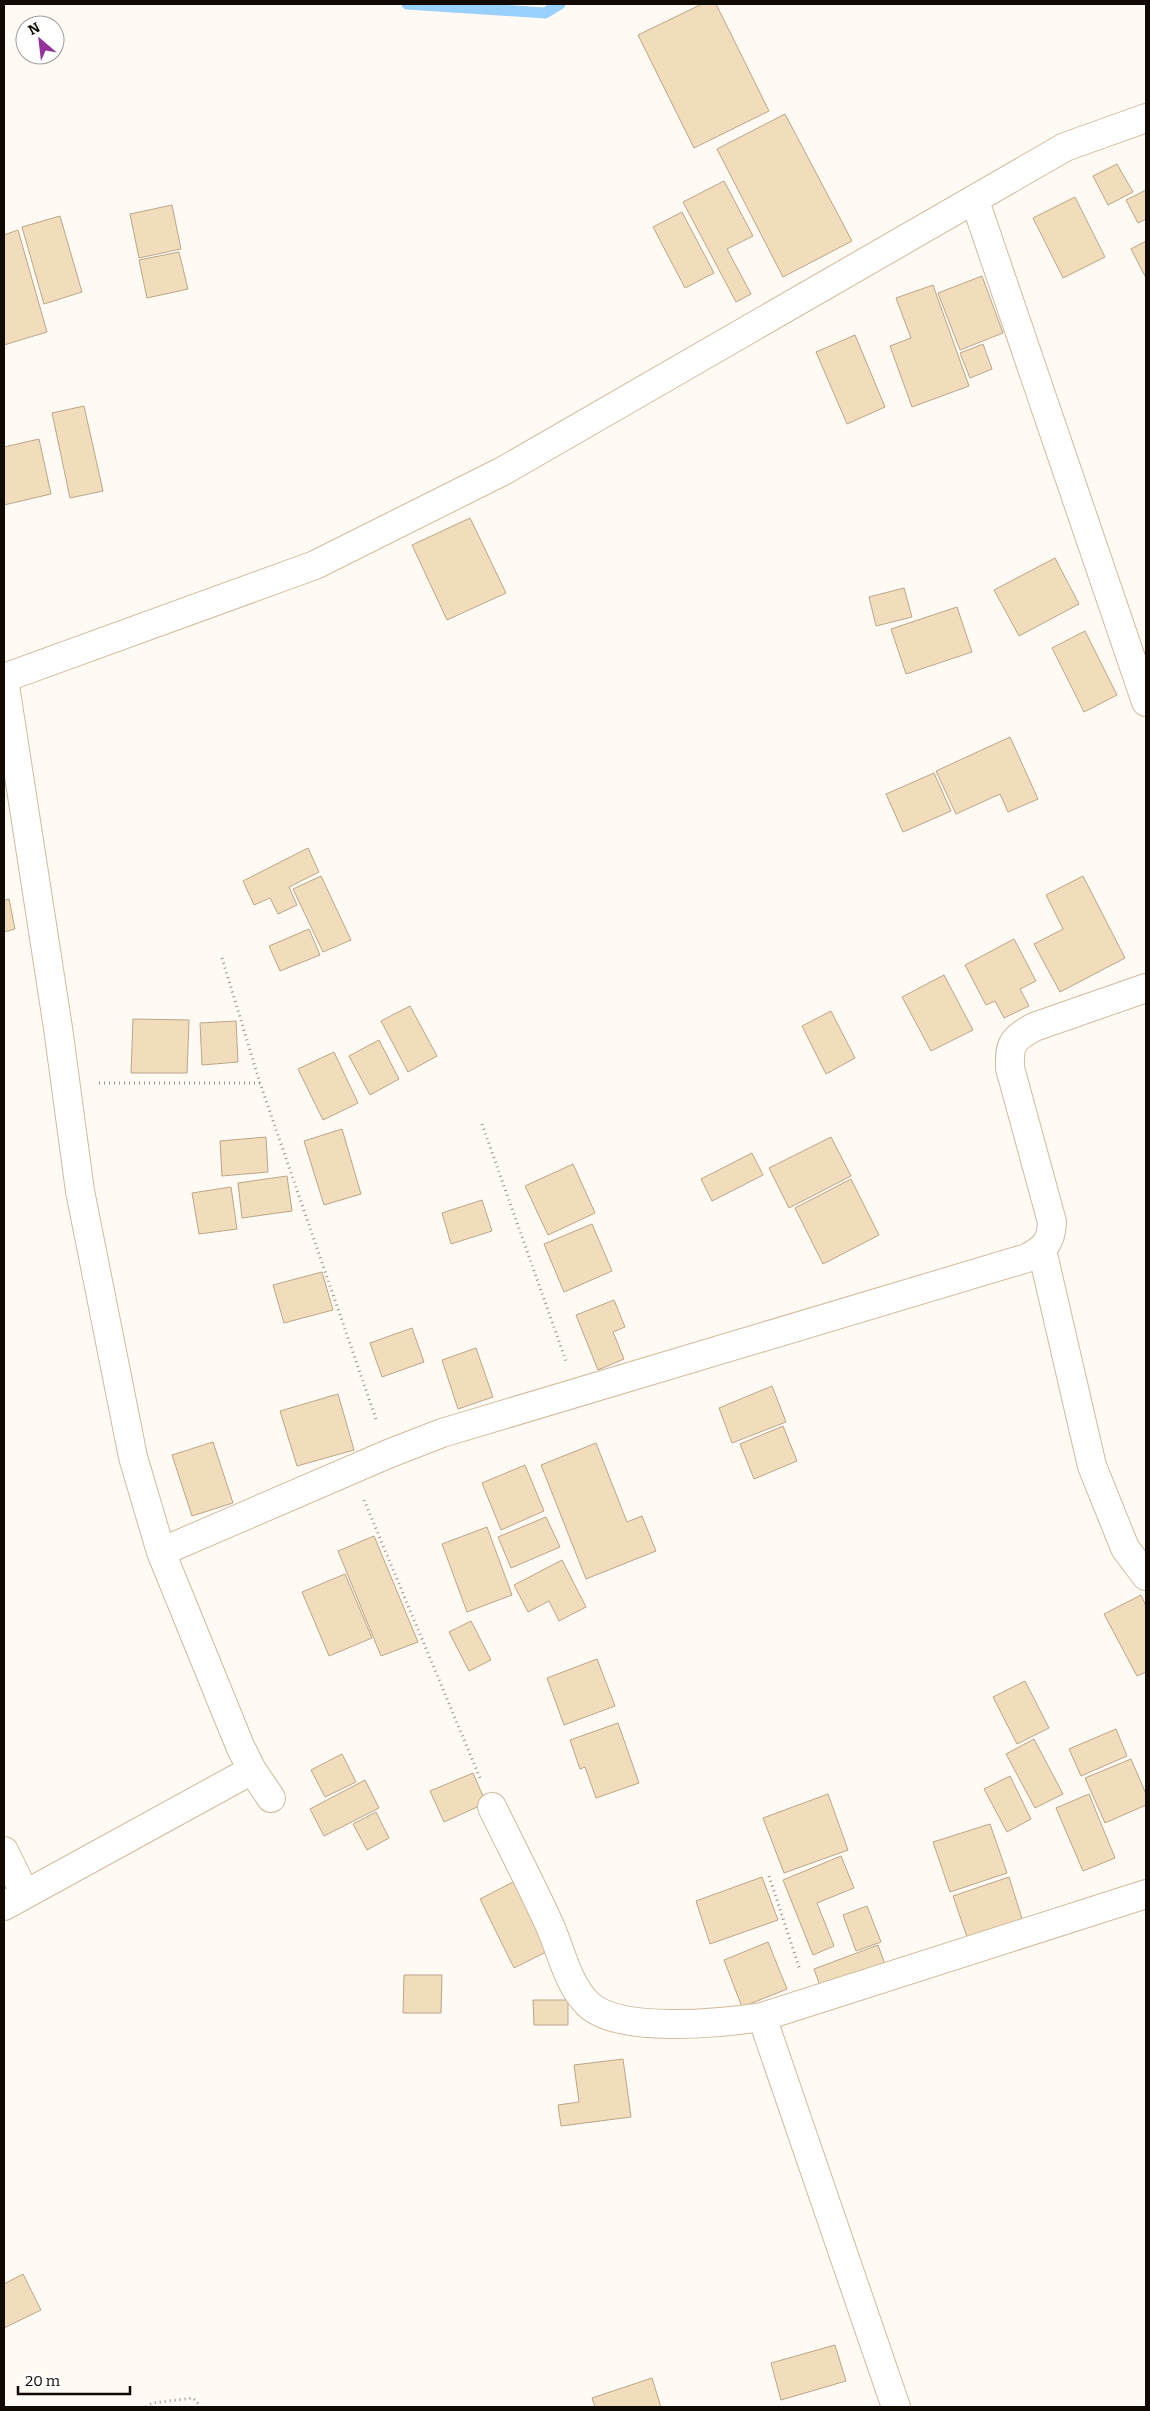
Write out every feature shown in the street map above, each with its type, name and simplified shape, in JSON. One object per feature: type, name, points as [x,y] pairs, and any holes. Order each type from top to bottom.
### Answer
[{"type":"street","points":[[272,1798],[252,1770],[240,1746],[161,1552],[133,1457],[80,1191],[66,1084],[4,678],[316,565],[503,471],[975,201],[1065,147],[1146,118]]},
{"type":"street","points":[[975,201],[1146,702]]},
{"type":"street","points":[[161,1552],[388,1454],[442,1433],[1027,1258],[1042,1250],[1052,1236],[1052,1222],[1010,1068],[1009,1049],[1018,1036],[1034,1027],[1146,988]]},
{"type":"street","points":[[1042,1250],[1092,1466],[1125,1548],[1146,1576]]},
{"type":"street","points":[[4,1851],[14,1900],[252,1770]]},
{"type":"street","points":[[492,1807],[549,1924],[576,1988],[588,2005],[610,2017],[644,2023],[720,2023],[762,2017],[1146,1894]]},
{"type":"street","points":[[762,2017],[896,2407]]},
{"type":"path","points":[[222,958],[260,1083],[388,1454]]},
{"type":"path","points":[[66,1084],[260,1083]]},
{"type":"path","points":[[482,1124],[577,1393]]},
{"type":"path","points":[[352,1470],[492,1807]]},
{"type":"path","points":[[769,1876],[811,2002]]},
{"type":"path","points":[[146,2407],[152,2403],[193,2398],[201,2407]]},
{"type":"building","points":[[702,4],[716,4],[769,111],[694,148],[638,35]]},
{"type":"building","points":[[785,114],[852,241],[783,277],[717,149]]},
{"type":"building","points":[[1117,164],[1133,192],[1108,205],[1093,176]]},
{"type":"building","points":[[724,181],[753,236],[727,249],[751,294],[736,302],[683,202]]},
{"type":"building","points":[[1146,190],[1146,219],[1138,223],[1126,200]]},
{"type":"building","points":[[1075,197],[1105,257],[1063,278],[1033,218]]},
{"type":"building","points":[[172,205],[181,249],[139,258],[130,214]]},
{"type":"building","points":[[682,212],[714,273],[685,288],[653,227]]},
{"type":"building","points":[[60,216],[82,292],[44,304],[22,227]]},
{"type":"building","points":[[18,230],[47,332],[4,345],[4,235]]},
{"type":"building","points":[[1146,241],[1146,278],[1131,249]]},
{"type":"building","points":[[179,252],[188,289],[147,298],[139,260]]},
{"type":"building","points":[[982,276],[1003,333],[960,350],[938,293]]},
{"type":"building","points":[[933,285],[969,386],[912,407],[890,346],[911,338],[896,298]]},
{"type":"building","points":[[855,335],[885,407],[847,424],[816,352]]},
{"type":"building","points":[[983,344],[992,369],[970,378],[960,353]]},
{"type":"building","points":[[84,406],[103,491],[70,498],[52,413]]},
{"type":"building","points":[[39,439],[51,494],[4,505],[4,447]]},
{"type":"building","points":[[470,518],[506,593],[447,620],[412,545]]},
{"type":"building","points":[[1055,558],[1079,604],[1019,636],[994,590]]},
{"type":"building","points":[[904,588],[912,617],[876,626],[869,597]]},
{"type":"building","points":[[957,607],[972,652],[906,674],[891,629]]},
{"type":"building","points":[[1085,631],[1117,695],[1084,712],[1052,648]]},
{"type":"building","points":[[1010,737],[1038,799],[1008,812],[1000,794],[956,814],[936,771]]},
{"type":"building","points":[[934,773],[951,811],[903,832],[886,794]]},
{"type":"building","points":[[308,848],[319,872],[289,887],[297,905],[278,914],[270,898],[254,905],[243,881]]},
{"type":"building","points":[[321,876],[351,940],[323,952],[293,889]]},
{"type":"building","points":[[1083,876],[1125,958],[1060,992],[1034,944],[1063,929],[1046,895]]},
{"type":"building","points":[[9,899],[15,929],[4,932],[4,900]]},
{"type":"building","points":[[309,929],[320,955],[280,971],[269,946]]},
{"type":"building","points":[[1014,939],[1036,981],[1020,989],[1029,1006],[1004,1018],[995,1001],[986,1005],[965,965]]},
{"type":"building","points":[[944,975],[973,1030],[931,1051],[902,997]]},
{"type":"building","points":[[410,1006],[437,1056],[408,1072],[381,1021]]},
{"type":"building","points":[[831,1011],[855,1058],[826,1074],[802,1026]]},
{"type":"building","points":[[133,1019],[189,1020],[187,1073],[131,1073]]},
{"type":"building","points":[[236,1021],[238,1062],[202,1065],[200,1023]]},
{"type":"building","points":[[379,1040],[399,1079],[370,1095],[349,1056]]},
{"type":"building","points":[[334,1052],[358,1103],[323,1120],[298,1069]]},
{"type":"building","points":[[342,1129],[361,1194],[324,1205],[304,1141]]},
{"type":"building","points":[[266,1137],[268,1172],[222,1176],[220,1141]]},
{"type":"building","points":[[831,1137],[851,1176],[789,1208],[769,1168]]},
{"type":"building","points":[[752,1153],[763,1175],[712,1201],[701,1179]]},
{"type":"building","points":[[573,1164],[595,1213],[548,1235],[525,1186]]},
{"type":"building","points":[[287,1176],[292,1211],[242,1218],[238,1183]]},
{"type":"building","points":[[851,1179],[879,1235],[823,1264],[795,1208]]},
{"type":"building","points":[[231,1187],[237,1229],[199,1234],[192,1193]]},
{"type":"building","points":[[482,1200],[492,1231],[451,1244],[442,1213]]},
{"type":"building","points":[[592,1224],[612,1271],[564,1292],[544,1244]]},
{"type":"building","points":[[322,1272],[333,1310],[284,1323],[273,1285]]},
{"type":"building","points":[[614,1300],[625,1327],[613,1332],[624,1359],[598,1370],[576,1315]]},
{"type":"building","points":[[412,1328],[424,1362],[382,1377],[370,1343]]},
{"type":"building","points":[[476,1348],[493,1397],[458,1409],[442,1360]]},
{"type":"building","points":[[772,1386],[786,1422],[732,1443],[719,1408]]},
{"type":"building","points":[[338,1394],[354,1450],[297,1466],[280,1411]]},
{"type":"building","points":[[783,1426],[797,1461],[754,1479],[740,1444]]},
{"type":"building","points":[[213,1442],[233,1503],[192,1516],[172,1455]]},
{"type":"building","points":[[596,1443],[627,1522],[642,1516],[656,1551],[586,1579],[541,1465]]},
{"type":"building","points":[[525,1465],[544,1511],[501,1530],[482,1483]]},
{"type":"building","points":[[546,1517],[560,1547],[511,1568],[498,1537]]},
{"type":"building","points":[[487,1527],[512,1595],[467,1612],[442,1544]]},
{"type":"building","points":[[374,1536],[418,1642],[381,1656],[338,1551]]},
{"type":"building","points":[[562,1560],[586,1607],[559,1621],[549,1601],[528,1612],[514,1585]]},
{"type":"building","points":[[345,1574],[372,1638],[329,1656],[302,1592]]},
{"type":"building","points":[[1141,1595],[1146,1606],[1146,1672],[1137,1676],[1104,1614]]},
{"type":"building","points":[[471,1621],[491,1660],[469,1671],[449,1632]]},
{"type":"building","points":[[597,1659],[615,1706],[564,1725],[547,1678]]},
{"type":"building","points":[[1025,1681],[1049,1728],[1017,1744],[993,1697]]},
{"type":"building","points":[[618,1723],[639,1783],[596,1798],[585,1767],[580,1769],[570,1740]]},
{"type":"building","points":[[1116,1729],[1127,1756],[1081,1776],[1069,1749]]},
{"type":"building","points":[[1034,1739],[1063,1794],[1035,1808],[1006,1754]]},
{"type":"building","points":[[342,1754],[356,1782],[325,1797],[311,1770]]},
{"type":"building","points":[[1131,1759],[1146,1794],[1146,1805],[1105,1823],[1085,1778]]},
{"type":"building","points":[[473,1773],[486,1803],[444,1822],[430,1791]]},
{"type":"building","points":[[1010,1776],[1031,1819],[1007,1832],[984,1789]]},
{"type":"building","points":[[365,1780],[379,1808],[324,1836],[310,1809]]},
{"type":"building","points":[[828,1794],[848,1850],[784,1873],[763,1818]]},
{"type":"building","points":[[1089,1794],[1115,1858],[1083,1871],[1056,1808]]},
{"type":"building","points":[[376,1812],[389,1838],[367,1850],[353,1824]]},
{"type":"building","points":[[990,1824],[1007,1873],[950,1892],[933,1842]]},
{"type":"building","points":[[841,1856],[854,1888],[817,1903],[834,1946],[813,1955],[783,1880]]},
{"type":"building","points":[[762,1877],[778,1920],[710,1944],[696,1901]]},
{"type":"building","points":[[1009,1877],[1024,1925],[969,1943],[953,1896]]},
{"type":"building","points":[[513,1882],[548,1951],[514,1968],[480,1899]]},
{"type":"building","points":[[867,1906],[881,1942],[856,1951],[843,1915]]},
{"type":"building","points":[[768,1942],[787,1989],[742,2007],[724,1960]]},
{"type":"building","points":[[878,1945],[888,1973],[824,1997],[814,1969]]},
{"type":"building","points":[[404,1975],[442,1975],[441,2013],[403,2013]]},
{"type":"building","points":[[533,2000],[568,2000],[568,2025],[534,2025]]},
{"type":"building","points":[[623,2059],[631,2117],[561,2126],[558,2105],[579,2102],[574,2065]]},
{"type":"building","points":[[23,2274],[41,2310],[4,2328],[4,2284]]},
{"type":"building","points":[[835,2345],[846,2381],[781,2400],[771,2363]]},
{"type":"building","points":[[652,2378],[661,2407],[595,2407],[592,2398]]},
{"type":"waterway","points":[[407,4],[545,13],[560,4]]}]
